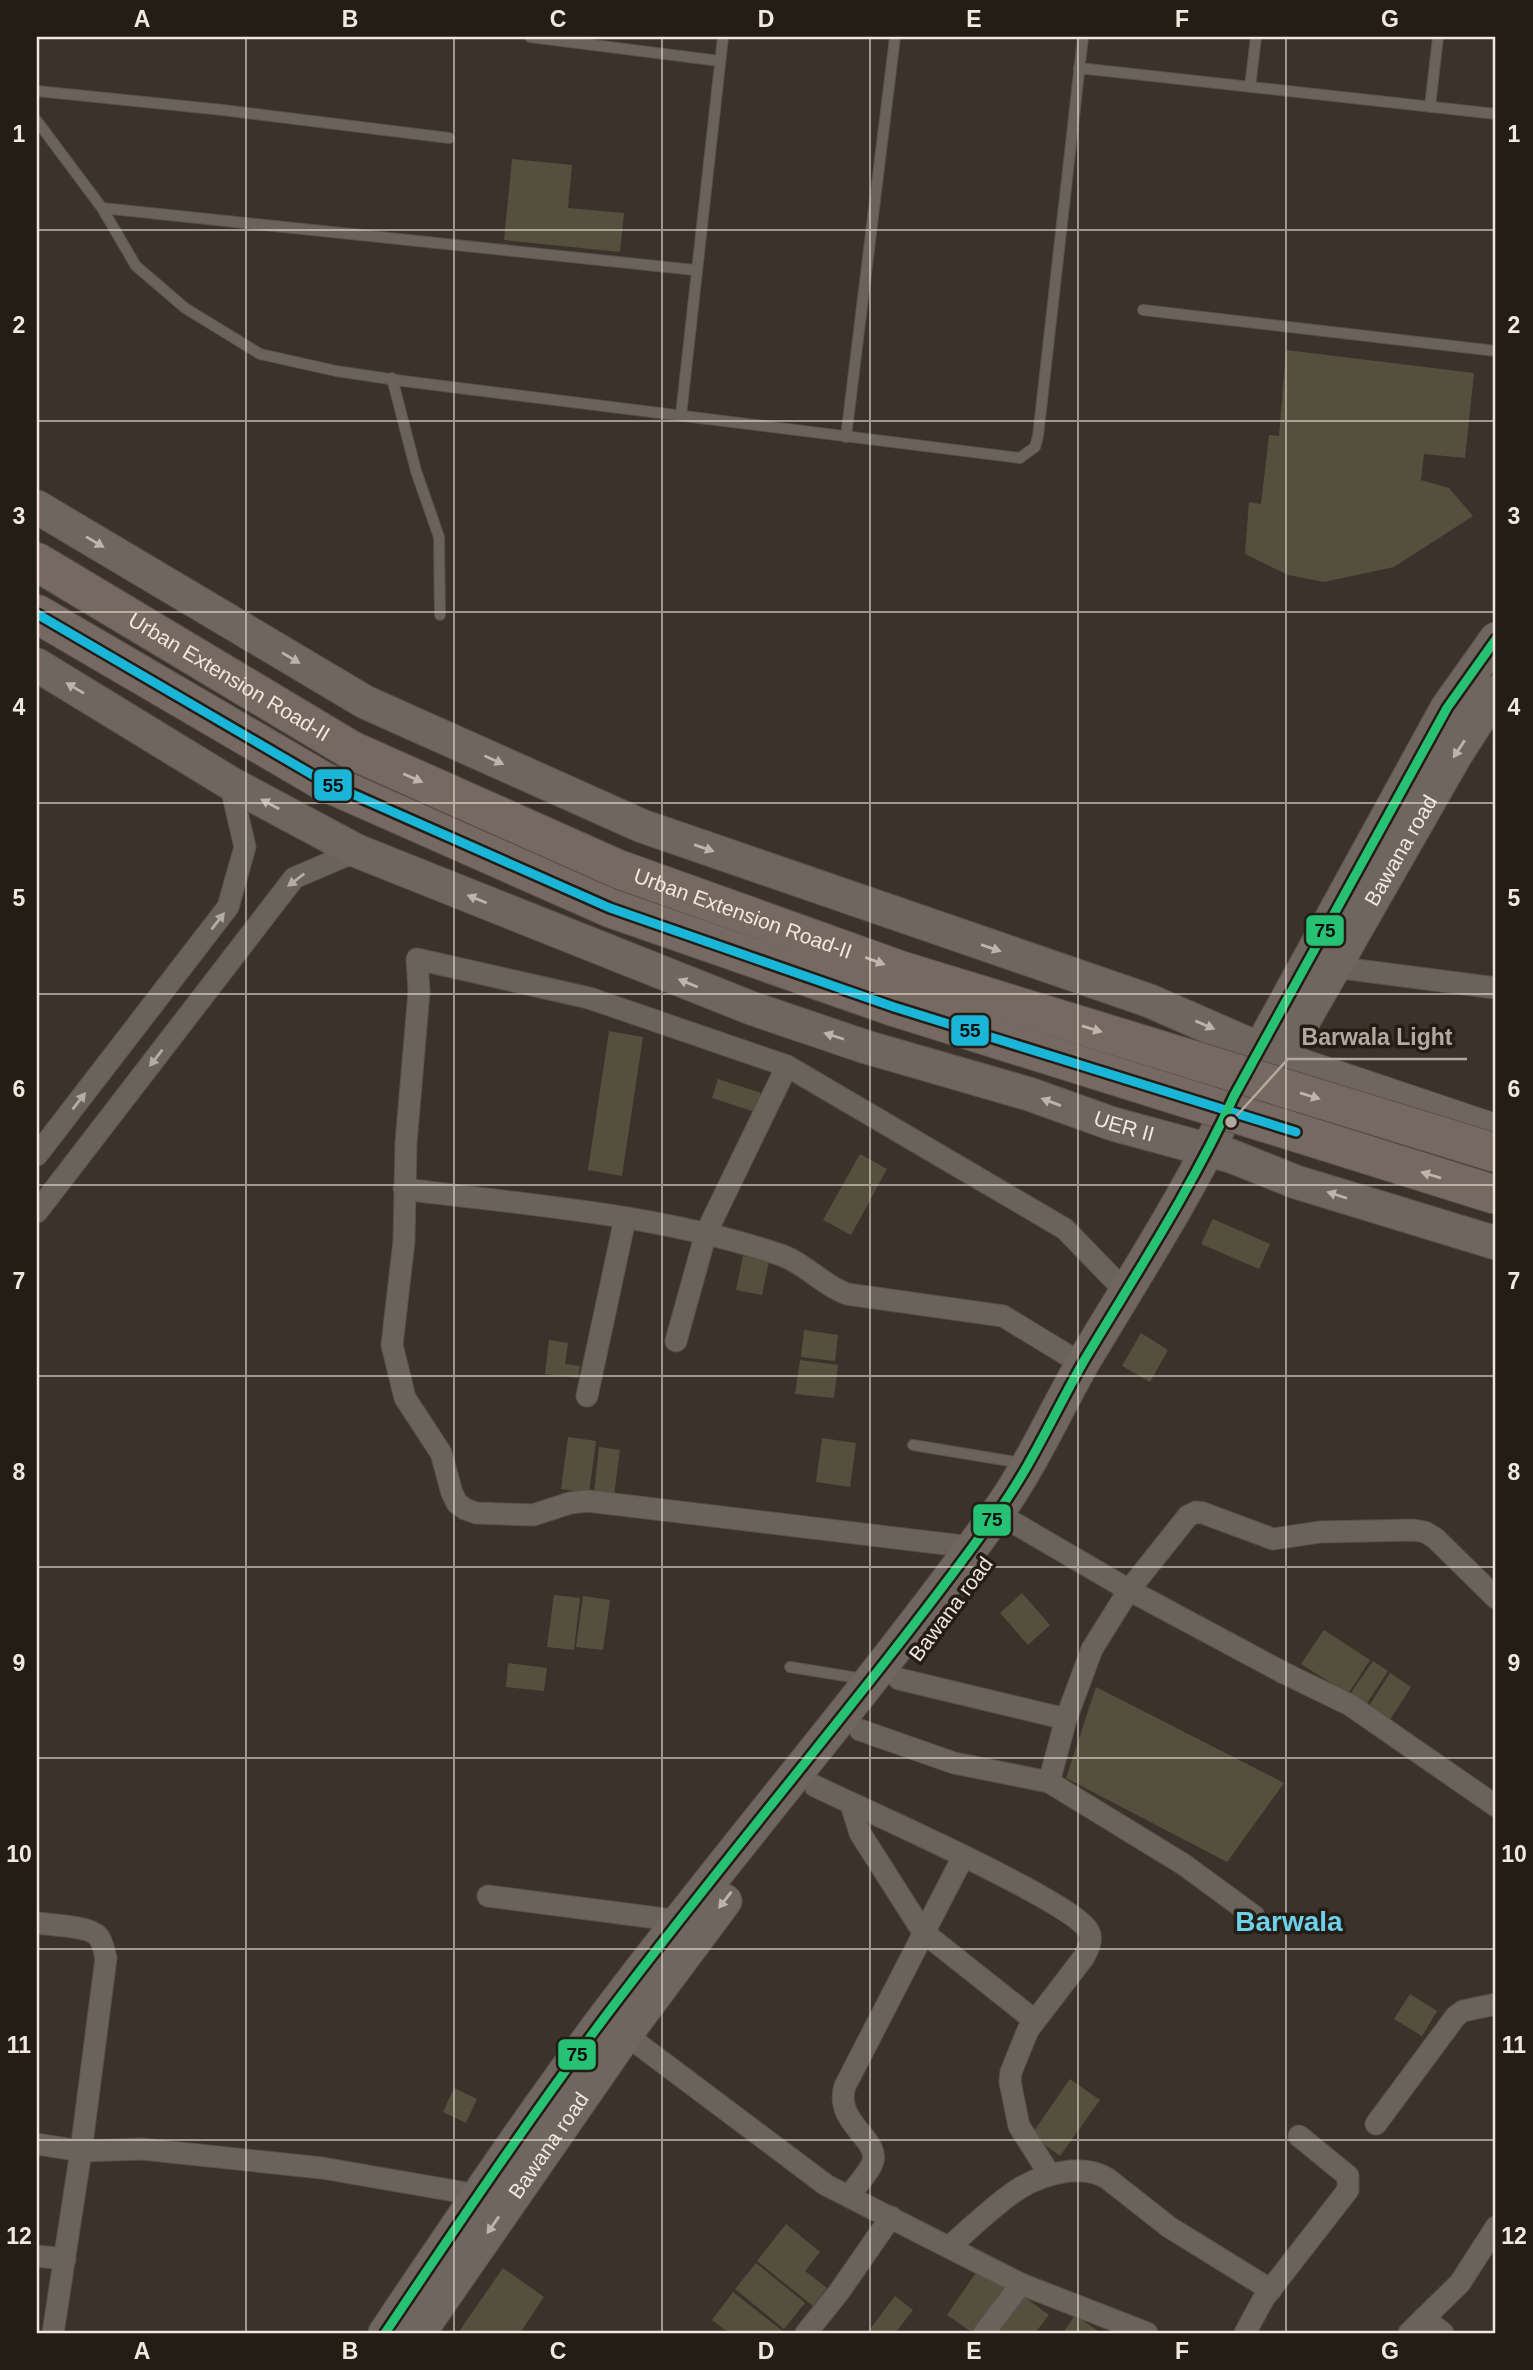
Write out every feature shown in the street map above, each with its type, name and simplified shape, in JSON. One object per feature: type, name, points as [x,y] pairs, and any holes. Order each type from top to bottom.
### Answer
[{"type":"highway","name":"Urban Extension Road-II","points":[[37,562],[351,750],[618,869],[887,965],[1496,1153]]},
{"type":"highway","name":"Urban Extension Road-II","points":[[37,614],[323,781],[610,908],[894,1007],[1496,1195]]},
{"type":"main road","points":[[37,507],[365,702],[642,826],[1150,1002],[1271,1054],[1496,1131]]},
{"type":"main road","name":"Bawana road","points":[[1271,1054],[1447,708],[1496,639]]},
{"type":"main road","name":"UER II","points":[[37,665],[230,783],[357,851],[751,1008],[866,1047],[1029,1094],[1113,1124],[1220,1153],[1296,1182],[1496,1243]]},
{"type":"main road","name":"Bawana road","points":[[419,2333],[680,1921],[885,1679],[1006,1518],[1220,1153],[1234,1096],[1271,1054],[1334,967],[1454,756],[1496,692]]},
{"type":"main road","name":"Bawana road","points":[[385,2333],[478,2195],[615,2026],[702,1929],[860,1730],[885,1679],[971,1547],[1006,1518],[1028,1464],[1082,1364],[1126,1292],[1220,1153]]},
{"type":"street","points":[[37,1154],[228,907],[245,847],[230,783]]},
{"type":"street","points":[[37,1212],[294,878],[357,851]]},
{"type":"street","points":[[971,1547],[588,1501],[570,1503],[533,1516],[476,1513],[457,1503],[441,1453],[405,1398],[394,1359],[392,1328],[404,1241],[404,1189],[419,992],[417,959],[589,998],[787,1066],[1065,1230],[1126,1292]]},
{"type":"street","points":[[1334,967],[1496,988]]},
{"type":"street","points":[[676,1341],[706,1233],[787,1066]]},
{"type":"street","points":[[404,1189],[625,1219],[706,1233],[781,1254],[847,1294],[1003,1316],[1082,1364]]},
{"type":"street","points":[[587,1396],[625,1219]]},
{"type":"street","points":[[1049,1782],[1066,1719],[1092,1649],[1129,1590],[1188,1516],[1196,1512],[1273,1539],[1320,1532],[1425,1532],[1496,1598]]},
{"type":"street","points":[[1006,1518],[1129,1590],[1350,1705],[1496,1807]]},
{"type":"street","points":[[885,1679],[1066,1719]]},
{"type":"street","points":[[860,1730],[954,1763],[1049,1782],[1184,1864],[1254,1916]]},
{"type":"street","points":[[815,1786],[1041,1894],[1085,1925],[1090,1934],[1090,1944],[1084,1957],[1034,2020],[1015,2057],[1010,2082],[1023,2136],[1050,2175]]},
{"type":"street","points":[[851,1804],[860,1833],[923,1932],[1034,2020]]},
{"type":"street","points":[[849,2196],[872,2164],[874,2155],[871,2146],[847,2114],[842,2096],[845,2086],[962,1857]]},
{"type":"street","points":[[488,1896],[680,1921]]},
{"type":"street","points":[[37,1923],[88,1930],[97,1934],[106,1958],[81,2151],[53,2333]]},
{"type":"street","points":[[1376,2124],[1456,2015],[1496,2004]]},
{"type":"street","points":[[615,2026],[813,2176],[1021,2284],[1147,2333]]},
{"type":"street","points":[[1245,2333],[1259,2306],[1348,2190],[1350,2183],[1344,2172],[1299,2136]]},
{"type":"street","points":[[37,2144],[81,2151],[142,2149],[322,2168],[478,2195]]},
{"type":"street","points":[[949,2247],[1019,2189],[1050,2175],[1081,2170],[1099,2173],[1169,2227],[1271,2290]]},
{"type":"street","points":[[806,2333],[839,2292],[891,2217]]},
{"type":"street","points":[[1416,2326],[1460,2283],[1496,2227]]},
{"type":"street","points":[[37,2256],[65,2259]]},
{"type":"street","points":[[984,2333],[1021,2284]]},
{"type":"street","points":[[1416,2326],[1443,2333]]},
{"type":"lane","points":[[530,37],[720,61]]},
{"type":"lane","points":[[681,415],[723,37]]},
{"type":"lane","points":[[846,437],[895,37]]},
{"type":"lane","points":[[37,121],[102,208],[136,266],[145,276],[185,308],[248,348],[273,357],[337,371],[392,379],[1020,458],[1035,447],[1038,436],[1083,37]]},
{"type":"lane","points":[[1250,87],[1256,37]]},
{"type":"lane","points":[[1430,107],[1438,37]]},
{"type":"lane","points":[[1079,68],[1496,114]]},
{"type":"lane","points":[[37,91],[223,110],[449,138]]},
{"type":"lane","points":[[102,208],[695,270]]},
{"type":"lane","points":[[1143,310],[1496,351]]},
{"type":"lane","points":[[392,379],[416,471],[439,537],[439,615]]},
{"type":"lane","points":[[913,1444],[1028,1464]]},
{"type":"lane","points":[[790,1667],[885,1679]]},
{"type":"building","points":[[512,159],[572,165],[568,208],[624,213],[620,252],[504,240]]},
{"type":"building","points":[[1286,350],[1474,373],[1465,458],[1424,454],[1421,480],[1449,488],[1473,516],[1394,567],[1324,582],[1288,575],[1245,554],[1249,502],[1261,504],[1269,435],[1279,436]]},
{"type":"building","points":[[609,1031],[643,1037],[622,1176],[588,1170]]},
{"type":"building","points":[[718,1079],[761,1093],[755,1112],[712,1098]]},
{"type":"building","points":[[860,1154],[887,1169],[851,1235],[823,1220]]},
{"type":"building","points":[[1213,1219],[1270,1244],[1259,1269],[1201,1244]]},
{"type":"building","points":[[743,1256],[769,1261],[762,1295],[736,1290]]},
{"type":"building","points":[[804,1330],[838,1335],[835,1361],[801,1357]]},
{"type":"building","points":[[1141,1333],[1168,1350],[1150,1382],[1122,1366]]},
{"type":"building","points":[[549,1340],[568,1343],[565,1364],[580,1366],[578,1378],[545,1374]]},
{"type":"building","points":[[800,1360],[838,1365],[834,1398],[795,1394]]},
{"type":"building","points":[[568,1437],[596,1441],[589,1493],[561,1489]]},
{"type":"building","points":[[822,1438],[856,1443],[850,1487],[816,1482]]},
{"type":"building","points":[[599,1447],[620,1450],[614,1495],[594,1493]]},
{"type":"building","points":[[1022,1593],[1050,1625],[1028,1645],[1000,1613]]},
{"type":"building","points":[[554,1595],[580,1598],[574,1650],[547,1647]]},
{"type":"building","points":[[583,1596],[610,1600],[603,1650],[576,1647]]},
{"type":"building","points":[[1324,1630],[1370,1660],[1348,1694],[1301,1664]]},
{"type":"building","points":[[1373,1661],[1388,1671],[1366,1705],[1350,1694]]},
{"type":"building","points":[[508,1663],[547,1668],[544,1691],[506,1687]]},
{"type":"building","points":[[1390,1673],[1411,1687],[1388,1723],[1367,1709]]},
{"type":"building","points":[[1096,1687],[1284,1783],[1227,1862],[1066,1778]]},
{"type":"building","points":[[1410,1994],[1437,2011],[1422,2036],[1394,2019]]},
{"type":"building","points":[[1070,2079],[1100,2100],[1060,2156],[1031,2135]]},
{"type":"building","points":[[454,2088],[477,2099],[466,2123],[443,2112]]},
{"type":"building","points":[[786,2224],[820,2252],[805,2271],[827,2288],[813,2306],[757,2261]]},
{"type":"building","points":[[756,2263],[805,2303],[784,2329],[735,2289]]},
{"type":"building","points":[[503,2268],[544,2297],[520,2333],[458,2333]]},
{"type":"building","points":[[979,2268],[1005,2286],[973,2333],[947,2315]]},
{"type":"building","points":[[733,2292],[785,2333],[729,2333],[712,2320]]},
{"type":"building","points":[[895,2296],[913,2310],[895,2333],[867,2333]]},
{"type":"building","points":[[1023,2296],[1049,2315],[1035,2333],[996,2333]]},
{"type":"building","points":[[1075,2315],[1101,2333],[1063,2333]]},
{"type":"transit line","name":"55","points":[[37,614],[323,781],[610,908],[894,1007],[1296,1132]]},
{"type":"transit line","name":"75","points":[[385,2333],[605,2017],[900,1643],[1008,1497],[1085,1359],[1182,1197],[1234,1096],[1447,708],[1496,639]]},
{"type":"place","name":"Barwala Light","points":[[1231,1122]]},
{"type":"district","name":"Barwala","points":[[1289,1921]]}]
